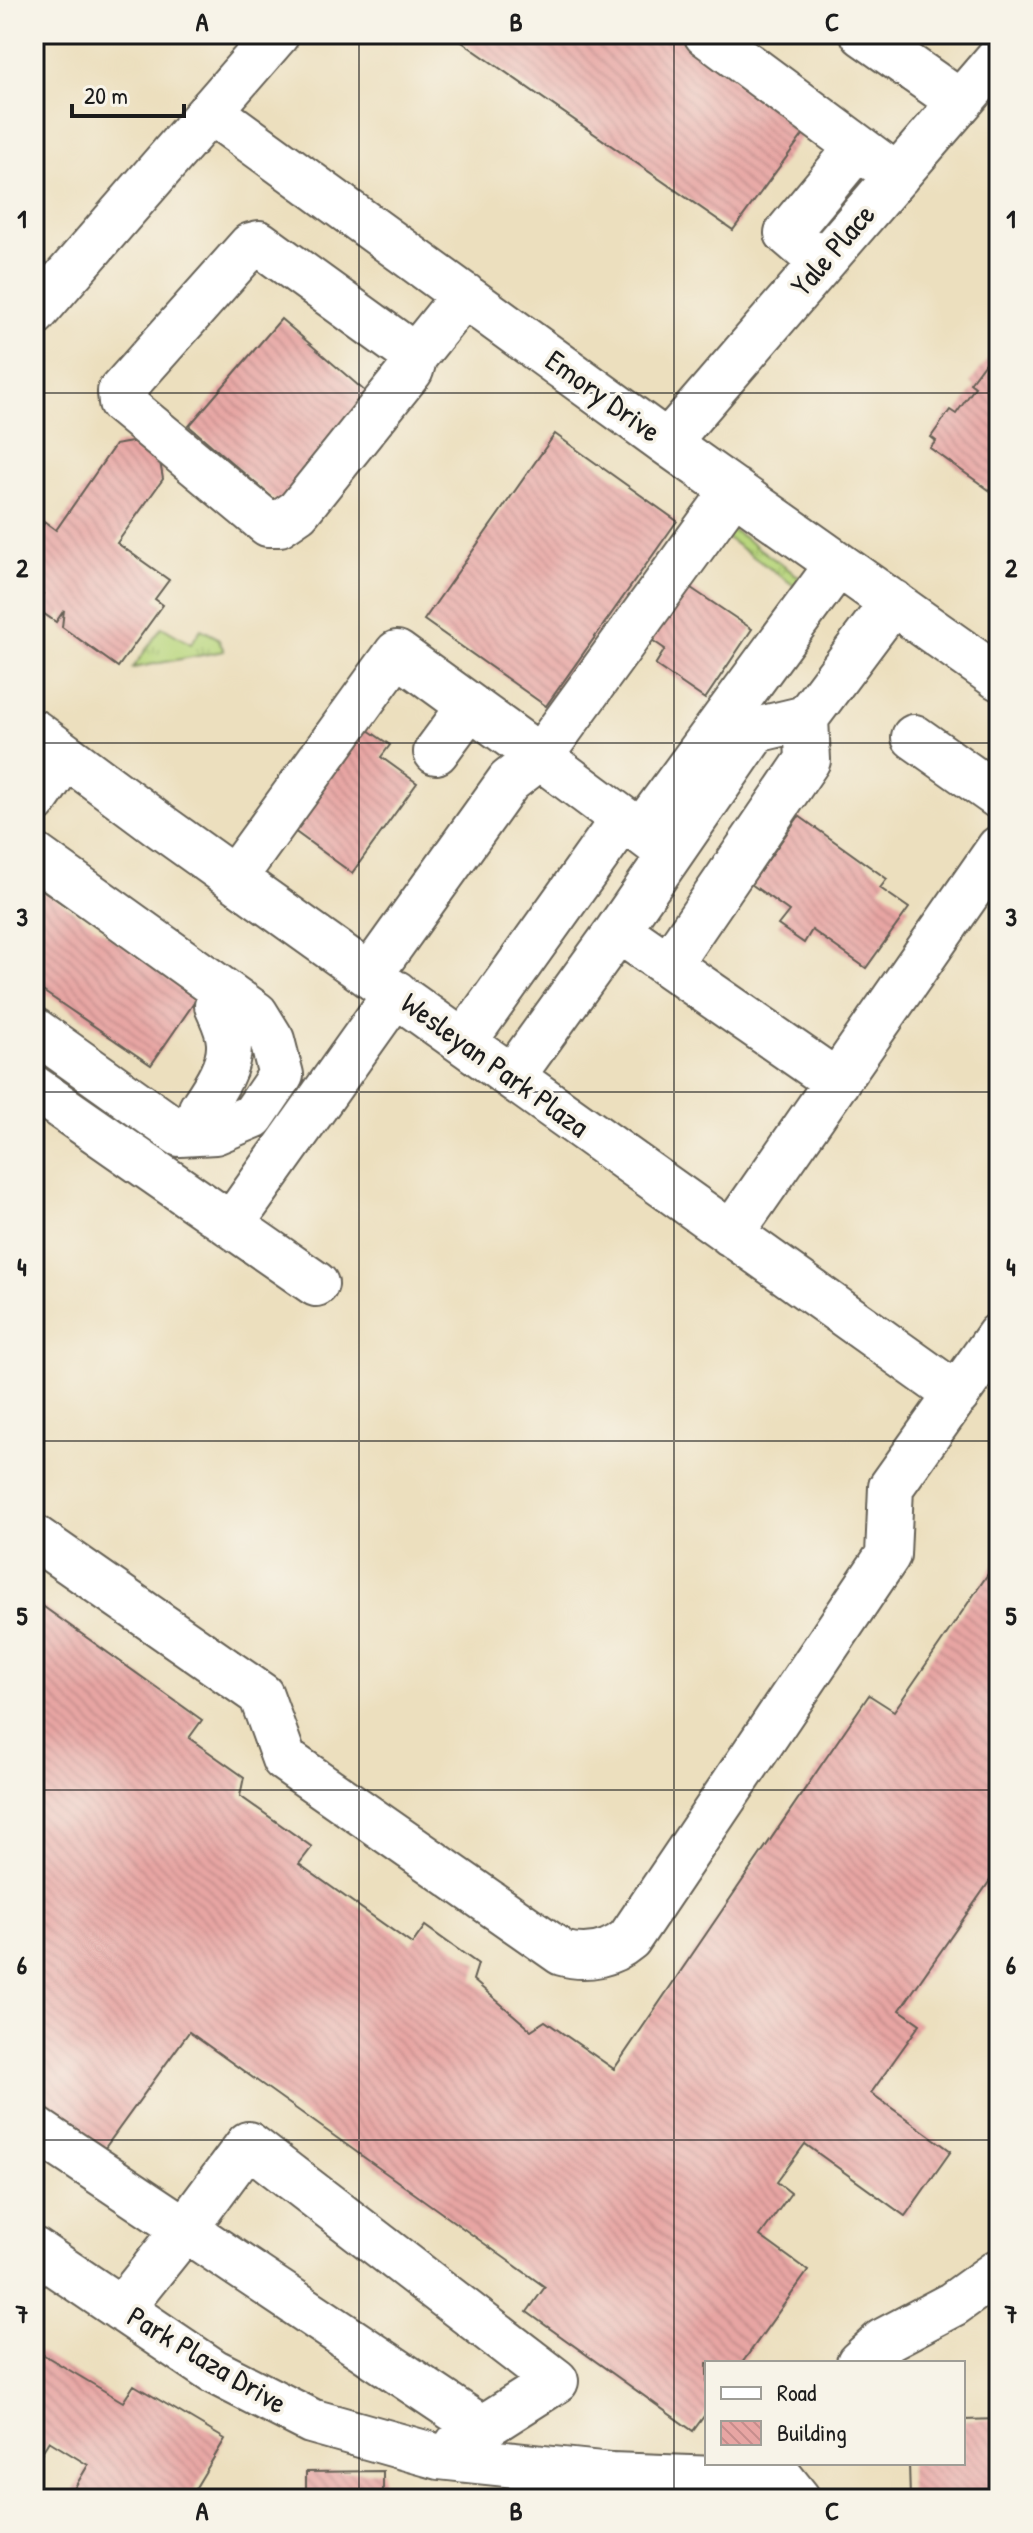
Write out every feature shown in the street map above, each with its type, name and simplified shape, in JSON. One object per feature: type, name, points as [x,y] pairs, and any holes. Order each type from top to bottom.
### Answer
[{"type":"street","points":[[34,314],[277,34]]},
{"type":"street","points":[[706,34],[897,176]]},
{"type":"street","points":[[863,34],[960,102]]},
{"type":"street","name":"Yale Place","points":[[667,443],[999,57]]},
{"type":"street","name":"Emory Drive","points":[[210,111],[667,443],[999,678]]},
{"type":"street","points":[[822,263],[787,233],[858,147]]},
{"type":"street","points":[[415,356],[259,243],[251,245],[120,392],[121,402],[268,524],[279,524],[298,511],[308,499],[411,370],[415,356],[464,295]]},
{"type":"street","points":[[231,1225],[509,781],[540,757],[734,490]]},
{"type":"street","points":[[512,1077],[618,930],[645,835],[838,564]]},
{"type":"street","points":[[669,964],[808,760],[806,718],[893,602]]},
{"type":"street","points":[[234,878],[397,653],[645,835]]},
{"type":"street","points":[[436,752],[470,706]]},
{"type":"street","points":[[464,1042],[645,835],[756,730],[806,718]]},
{"type":"street","points":[[914,737],[999,797]]},
{"type":"street","points":[[34,802],[50,744]]},
{"type":"street","name":"Wesleyan Park Plaza","points":[[50,744],[957,1395]]},
{"type":"street","points":[[731,1234],[999,848]]},
{"type":"street","points":[[39,859],[43,881],[217,1006],[251,1035],[260,1051],[260,1068],[254,1084],[239,1101],[221,1109],[166,1108],[146,1096],[128,1097]]},
{"type":"street","points":[[34,1030],[180,1134],[215,1132],[253,1116],[281,1075],[272,1040],[256,1014],[39,859]]},
{"type":"street","points":[[618,930],[837,1082]]},
{"type":"street","points":[[34,1088],[316,1284]]},
{"type":"street","points":[[34,1537],[261,1695],[284,1759],[562,1953],[578,1957],[601,1954],[617,1950],[629,1939],[888,1555],[891,1487],[999,1335]]},
{"type":"street","points":[[34,2128],[482,2428]]},
{"type":"street","points":[[121,2309],[248,2144],[556,2381],[439,2457]]},
{"type":"street","name":"Park Plaza Drive","points":[[34,2250],[213,2371],[311,2421],[439,2457],[611,2475],[716,2479],[756,2472],[768,2465]]},
{"type":"street","points":[[861,2361],[883,2341],[953,2304],[999,2271]]},
{"type":"street","points":[[953,2304],[999,2306]]},
{"type":"street","points":[[772,2465],[798,2499]]},
{"type":"green space","points":[[729,527],[806,582],[803,592],[720,533]]},
{"type":"green space","points":[[162,627],[191,644],[201,629],[218,638],[224,651],[133,668]]},
{"type":"building","points":[[468,34],[675,34],[808,128],[733,230],[462,42]]},
{"type":"building","points":[[281,319],[374,399],[282,506],[189,426]]},
{"type":"building","points":[[993,352],[999,355],[999,497],[930,448],[936,441],[931,437],[950,410],[956,414],[975,387],[970,383]]},
{"type":"building","points":[[555,434],[677,521],[546,706],[424,620]]},
{"type":"building","points":[[143,440],[158,450],[163,479],[117,543],[169,580],[155,599],[163,605],[118,667],[62,627],[64,610],[56,622],[34,607],[43,594],[34,587],[34,538],[45,522],[56,530],[115,445]]},
{"type":"building","points":[[682,582],[752,629],[705,699],[655,665],[665,649],[646,636]]},
{"type":"building","points":[[359,724],[390,745],[381,757],[417,783],[352,873],[286,825]]},
{"type":"building","points":[[799,816],[887,879],[880,888],[909,908],[866,968],[812,930],[804,943],[778,925],[789,911],[751,884]]},
{"type":"building","points":[[41,889],[198,997],[151,1065],[34,985],[34,900]]},
{"type":"building","points":[[999,1558],[999,1874],[996,1872],[900,2010],[920,2024],[871,2093],[951,2151],[905,2216],[805,2144],[777,2182],[791,2193],[760,2236],[808,2271],[743,2361],[705,2361],[705,2415],[693,2431],[527,2312],[545,2287],[189,2032],[102,2152],[34,2102],[34,1600],[202,1720],[189,1738],[244,1777],[240,1796],[312,1847],[299,1864],[412,1944],[425,1926],[478,1964],[473,1980],[531,2030],[545,2021],[614,2069],[869,1695],[894,1711]]},
{"type":"building","points":[[34,2349],[123,2402],[134,2385],[225,2439],[189,2499],[68,2499],[88,2465],[49,2441],[34,2465]]},
{"type":"building","points":[[999,2419],[999,2499],[910,2499],[909,2465],[965,2465],[965,2420]]},
{"type":"building","points":[[383,2471],[383,2499],[306,2499],[306,2472]]}]
